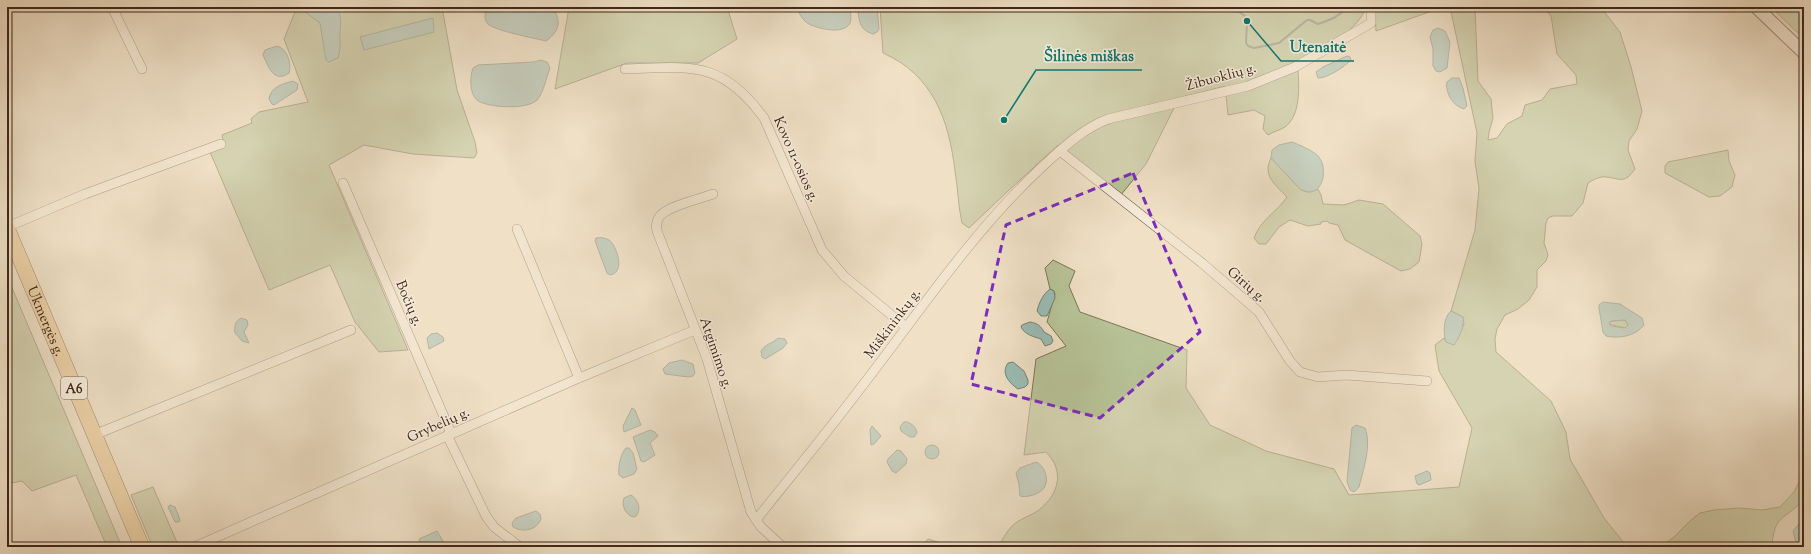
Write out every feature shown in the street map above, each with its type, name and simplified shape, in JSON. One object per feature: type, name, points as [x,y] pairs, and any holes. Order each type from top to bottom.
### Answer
[{"type":"highway","name":"Ukmergės g.","points":[[7,228],[142,547]]},
{"type":"main road","points":[[1756,7],[1804,53]]},
{"type":"street","points":[[112,7],[142,69]]},
{"type":"street","name":"Žibuoklių g.","points":[[1060,150],[1079,134],[1098,123],[1205,95],[1248,86],[1295,67],[1371,23],[1370,7]]},
{"type":"street","name":"Kovo 11-osios g.","points":[[626,69],[693,68],[723,77],[738,89],[754,104],[764,118],[822,250],[844,276],[906,327]]},
{"type":"street","points":[[7,228],[85,194],[221,144]]},
{"type":"street","name":"Miškininkų g.","points":[[756,520],[859,390],[906,327],[997,211],[1060,150]]},
{"type":"street","name":"Girių g.","points":[[1060,150],[1202,263],[1259,312],[1290,361],[1300,372],[1318,377],[1346,374],[1427,381]]},
{"type":"street","name":"Bočių g.","points":[[343,183],[449,434],[486,516],[494,527],[520,547]]},
{"type":"street","name":"Atgimimo g.","points":[[713,194],[666,211],[659,217],[656,224],[657,232],[707,359],[748,502],[756,520],[770,536],[783,547]]},
{"type":"street","points":[[517,229],[579,378]]},
{"type":"street","points":[[94,435],[350,330]]},
{"type":"street","name":"Grybelių g.","points":[[194,547],[449,434],[695,330]]},
{"type":"highlighted area","points":[[1133,173],[1200,332],[1100,418],[971,384],[1006,225]]},
{"type":"green space","points":[[297,7],[442,7],[457,90],[475,142],[477,153],[474,158],[413,154],[364,145],[329,165],[408,350],[379,352],[355,322],[330,265],[269,290],[210,152],[224,146],[222,135],[252,123],[251,119],[259,112],[308,102],[284,39]]},
{"type":"green space","points":[[569,7],[727,7],[737,39],[698,63],[627,63],[555,89]]},
{"type":"green space","points":[[880,7],[1365,7],[1363,14],[1357,23],[1348,32],[1298,70],[1298,100],[1294,115],[1285,127],[1268,135],[1263,129],[1265,116],[1254,110],[1228,115],[1225,86],[1179,98],[1146,164],[1120,196],[1058,145],[969,228],[962,223],[952,152],[943,117],[936,101],[914,74],[900,62],[883,53]]},
{"type":"green space","points":[[1375,7],[1443,7],[1376,31]]},
{"type":"green space","points":[[1450,7],[1475,8],[1478,81],[1491,99],[1493,118],[1488,140],[1497,138],[1507,124],[1522,116],[1525,105],[1542,100],[1550,89],[1577,84],[1576,75],[1557,54],[1551,16],[1543,7],[1599,7],[1620,32],[1631,67],[1642,111],[1637,129],[1629,141],[1628,150],[1635,169],[1625,179],[1604,177],[1597,178],[1588,183],[1583,203],[1572,216],[1553,216],[1548,218],[1544,243],[1548,255],[1546,261],[1537,270],[1537,287],[1529,300],[1518,309],[1505,315],[1497,329],[1495,339],[1496,352],[1551,401],[1566,432],[1570,459],[1604,518],[1624,543],[1631,547],[998,547],[1012,526],[1018,521],[1036,512],[1046,504],[1055,490],[1057,482],[1056,467],[1046,452],[1024,455],[1036,359],[1066,346],[1047,322],[1055,294],[1054,291],[1050,289],[1045,268],[1053,260],[1075,271],[1069,286],[1080,312],[1187,350],[1186,388],[1210,425],[1266,451],[1334,469],[1349,495],[1459,487],[1472,428],[1439,371],[1435,345],[1444,338],[1446,342],[1457,340],[1464,324],[1463,317],[1451,311],[1475,230],[1479,189],[1475,161],[1477,133]]},
{"type":"green space","points":[[1771,7],[1798,7],[1804,16],[1804,39]]},
{"type":"green space","points":[[1728,150],[1729,161],[1735,175],[1732,187],[1720,196],[1709,197],[1665,173],[1665,166],[1668,162]]},
{"type":"green space","points":[[1271,158],[1300,189],[1309,192],[1318,189],[1323,204],[1344,205],[1359,200],[1383,204],[1420,236],[1422,244],[1419,262],[1410,269],[1401,271],[1345,240],[1338,225],[1327,221],[1321,222],[1321,224],[1308,226],[1290,220],[1279,227],[1266,244],[1259,244],[1254,238],[1257,231],[1287,197],[1274,184],[1269,175],[1268,170]]},
{"type":"green space","points":[[7,276],[122,547],[107,547],[76,475],[32,491],[22,481],[7,484]]},
{"type":"green space","points":[[1625,320],[1628,325],[1625,328],[1609,324],[1611,321]]},
{"type":"green space","points":[[1804,472],[1804,499],[1778,523],[1773,536],[1772,547],[1660,547],[1674,537],[1700,513],[1739,508],[1762,510],[1780,507],[1794,492]]},
{"type":"green space","points":[[153,487],[179,547],[152,547],[131,495]]},
{"type":"green space","points":[[928,539],[954,547],[921,547]]},
{"type":"water","points":[[523,6],[548,10],[556,13],[558,25],[553,35],[546,41],[516,34],[492,27],[488,24],[485,20],[485,16],[488,7]]},
{"type":"water","points":[[302,7],[335,7],[340,16],[341,22],[338,58],[329,62],[326,60],[320,23],[302,10]]},
{"type":"water","points":[[796,7],[850,7],[851,21],[847,27],[842,29],[831,30],[819,28],[805,21],[801,17]]},
{"type":"water","points":[[857,7],[877,7],[879,29],[877,32],[873,34],[862,27],[859,20]]},
{"type":"water","points":[[433,18],[434,32],[364,50],[360,37]]},
{"type":"water","points":[[1438,28],[1445,31],[1450,42],[1447,68],[1440,72],[1436,71],[1433,66],[1433,49],[1430,37],[1433,30]]},
{"type":"water","points":[[277,46],[284,50],[290,65],[289,73],[284,76],[276,75],[272,72],[263,55],[265,50]]},
{"type":"water","points":[[1347,56],[1350,57],[1351,60],[1344,66],[1336,72],[1322,78],[1318,78],[1316,72],[1323,67]]},
{"type":"water","points":[[541,60],[547,62],[550,68],[541,93],[537,100],[532,103],[517,107],[507,107],[482,103],[474,97],[471,89],[471,75],[473,68],[478,65],[534,62]]},
{"type":"water","points":[[1452,78],[1459,78],[1463,88],[1467,106],[1464,109],[1453,102],[1447,90],[1447,82]]},
{"type":"water","points":[[293,81],[298,84],[297,90],[274,105],[272,104],[269,99],[272,92],[281,85]]},
{"type":"water","points":[[1292,142],[1312,151],[1321,160],[1323,167],[1322,181],[1319,187],[1314,191],[1308,192],[1300,189],[1271,158],[1272,150],[1279,145]]},
{"type":"water","points":[[596,238],[608,239],[614,246],[619,263],[618,269],[615,273],[610,275],[607,273],[595,241]]},
{"type":"water","points":[[1050,289],[1054,291],[1055,298],[1047,316],[1041,316],[1037,311],[1040,302],[1043,296]]},
{"type":"water","points":[[1603,302],[1620,304],[1642,318],[1644,325],[1636,332],[1627,336],[1606,336],[1603,332],[1599,305]],"holes":[[[1625,320],[1628,325],[1625,328],[1611,326],[1609,324],[1611,321]]]},
{"type":"water","points":[[1451,311],[1463,317],[1461,331],[1454,345],[1446,342],[1444,334],[1446,318]]},
{"type":"water","points":[[241,318],[247,320],[248,325],[244,332],[249,343],[242,341],[235,333],[235,324]]},
{"type":"water","points":[[1030,322],[1038,325],[1044,332],[1051,336],[1053,341],[1051,344],[1045,346],[1041,339],[1024,332],[1021,327],[1022,325]]},
{"type":"water","points":[[437,333],[443,337],[444,341],[429,349],[427,338],[431,334]]},
{"type":"water","points":[[778,338],[785,339],[787,343],[783,348],[765,359],[762,357],[762,349]]},
{"type":"water","points":[[682,360],[693,364],[695,373],[693,376],[688,377],[665,374],[663,369],[669,363]]},
{"type":"water","points":[[1013,362],[1024,371],[1028,380],[1028,384],[1025,387],[1018,389],[1011,383],[1005,374],[1008,363]]},
{"type":"water","points":[[632,408],[635,410],[641,425],[624,432],[623,426]]},
{"type":"water","points":[[904,422],[913,425],[916,429],[917,433],[914,437],[910,437],[901,431],[900,427]]},
{"type":"water","points":[[1356,425],[1365,428],[1368,442],[1359,487],[1354,492],[1350,490],[1347,481],[1352,428]]},
{"type":"water","points":[[872,426],[881,436],[874,444],[871,445],[870,430]]},
{"type":"water","points":[[650,430],[655,432],[658,436],[650,443],[655,455],[644,462],[641,461],[633,437]]},
{"type":"water","points":[[932,445],[937,447],[939,452],[937,457],[932,459],[927,457],[925,452],[927,447]]},
{"type":"water","points":[[626,448],[629,448],[633,453],[637,469],[634,474],[623,478],[619,475],[619,468],[621,458]]},
{"type":"water","points":[[897,450],[901,451],[907,459],[906,464],[896,473],[892,471],[887,462]]},
{"type":"water","points":[[1036,462],[1045,472],[1045,486],[1041,491],[1034,495],[1020,496],[1016,473],[1020,468]]},
{"type":"water","points":[[1427,471],[1430,473],[1431,480],[1419,485],[1417,484],[1415,476]]},
{"type":"water","points":[[631,495],[634,497],[639,506],[635,517],[627,513],[623,504],[624,498]]},
{"type":"water","points":[[170,505],[175,507],[180,520],[179,522],[175,522],[168,507]]},
{"type":"water","points":[[536,511],[540,514],[541,519],[536,526],[525,530],[513,527],[512,523],[516,518]]},
{"type":"water","points":[[1804,518],[1804,547],[1797,547],[1793,531]]},
{"type":"water","points":[[437,531],[443,541],[442,544],[435,547],[421,547],[419,539]]},
{"type":"waterway","points":[[951,7],[952,9],[969,11],[975,7]]},
{"type":"waterway","points":[[1185,7],[1239,12],[1245,16],[1247,21],[1246,43],[1248,46],[1254,48],[1279,43],[1307,20],[1318,24],[1337,16],[1347,7]]},
{"type":"place","name":"Utenaitė","points":[[1247,21]]},
{"type":"place","name":"Šilinės miškas","points":[[1004,120]]}]
